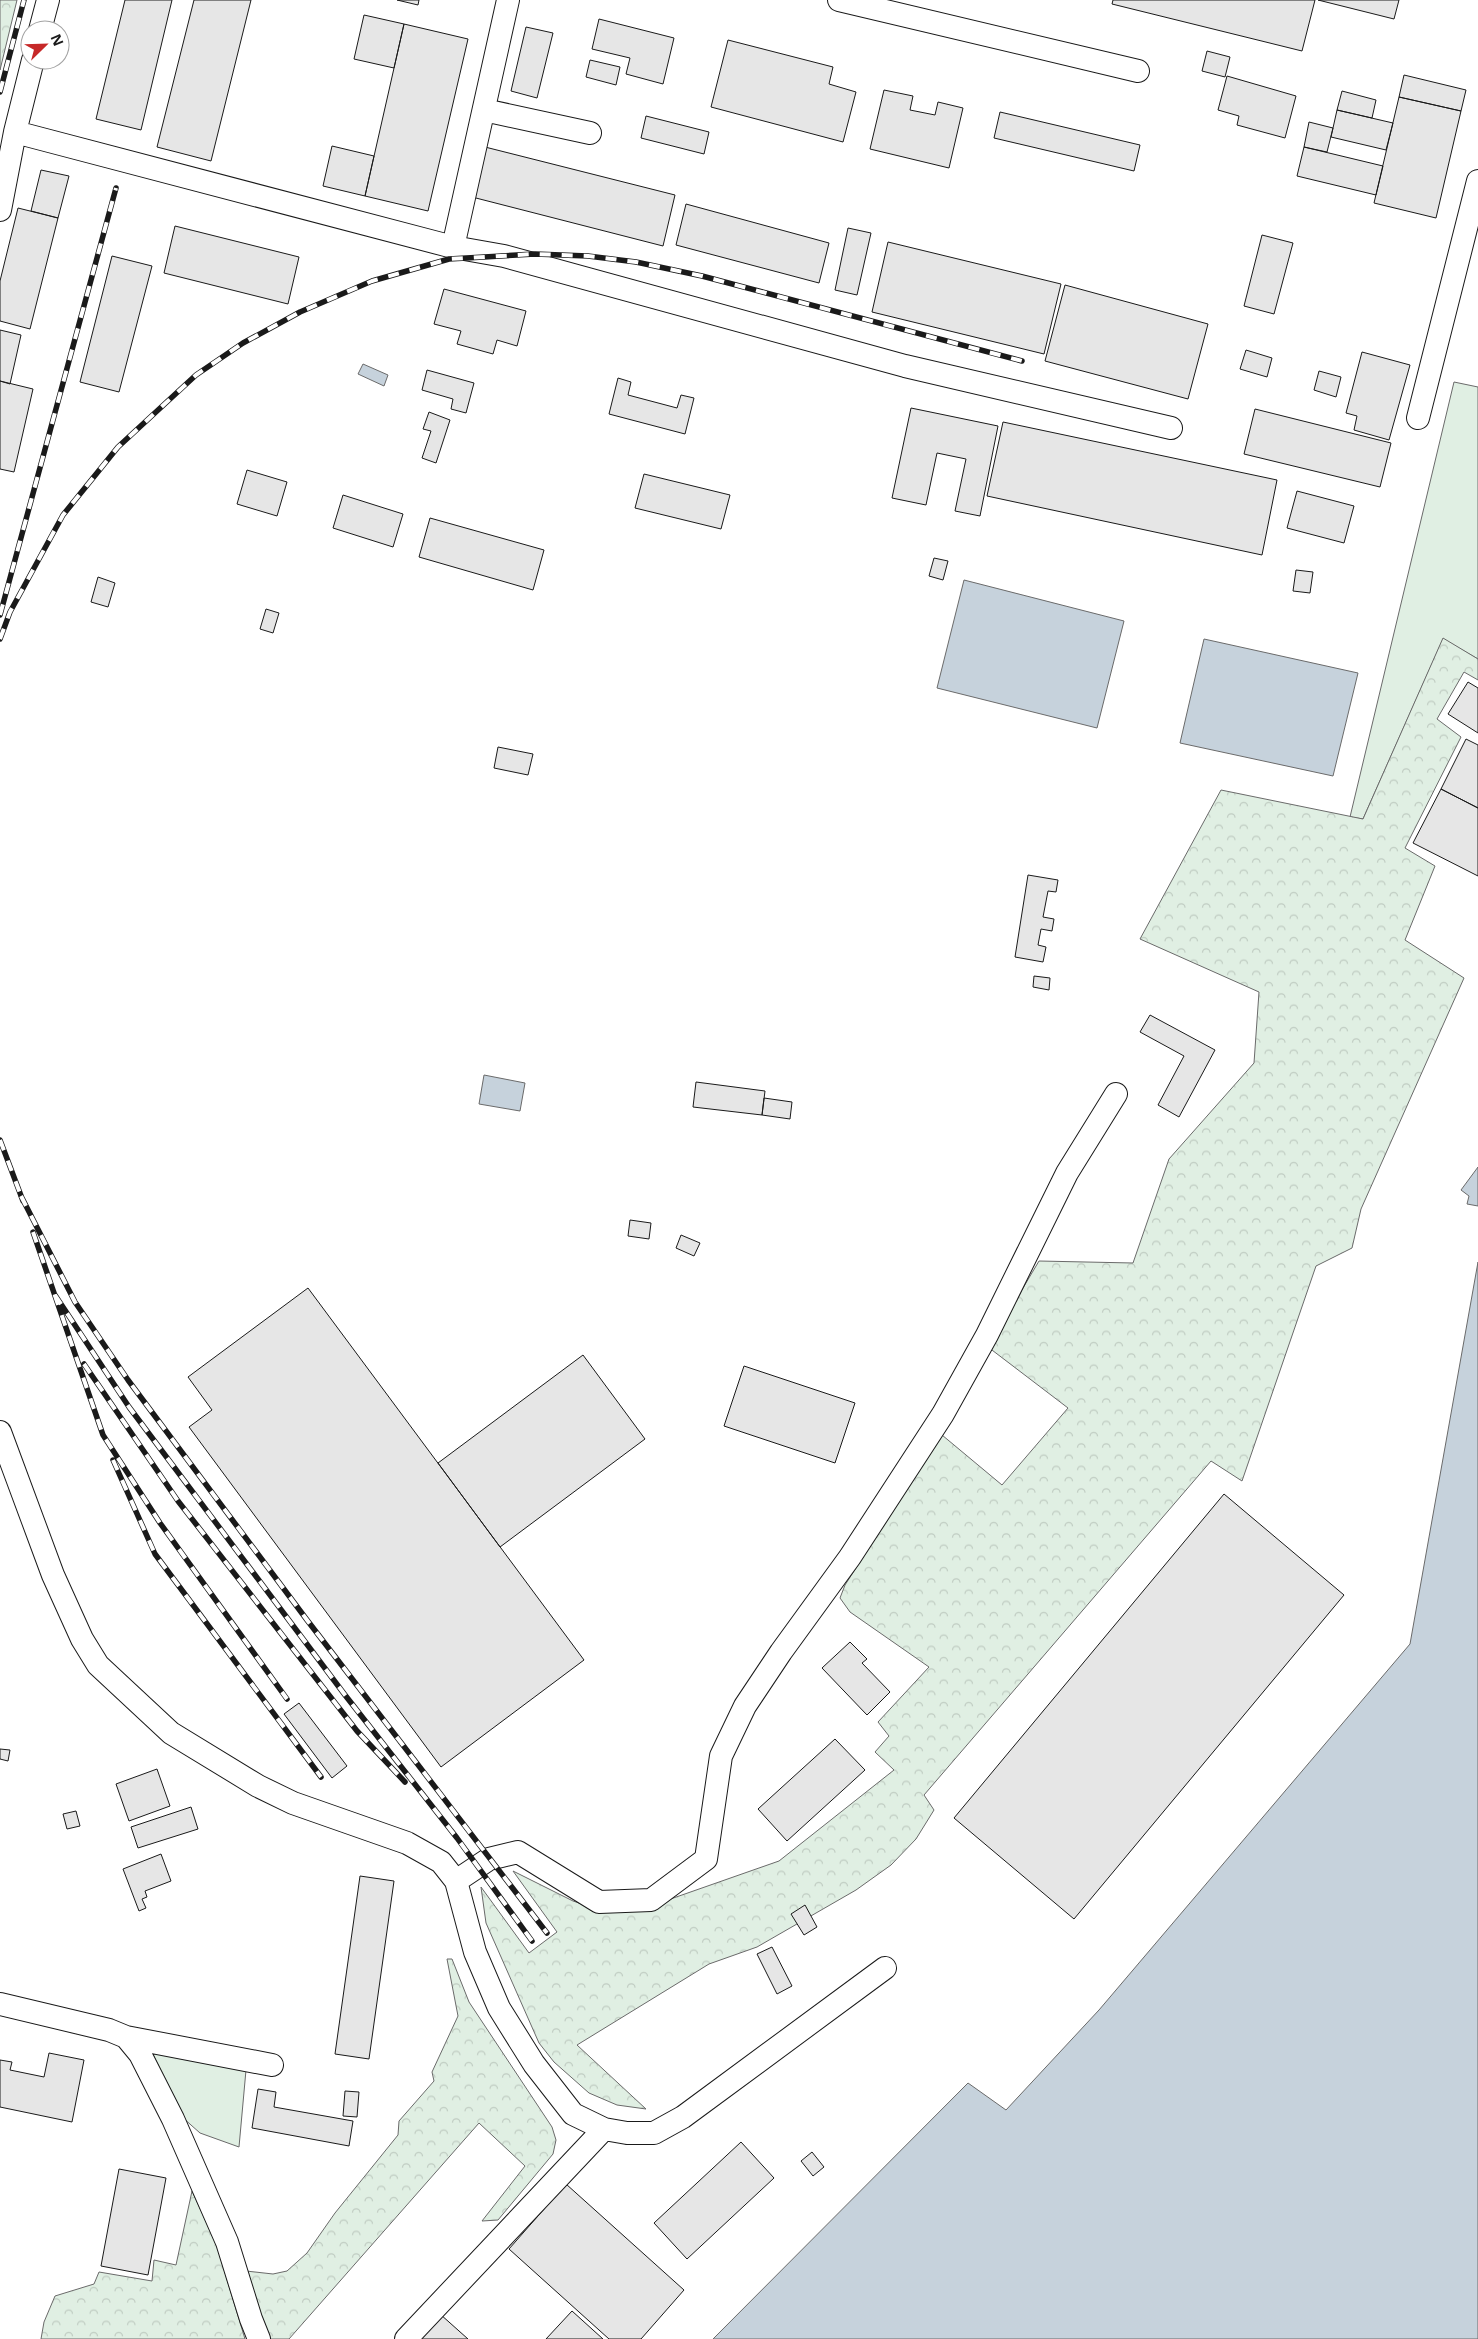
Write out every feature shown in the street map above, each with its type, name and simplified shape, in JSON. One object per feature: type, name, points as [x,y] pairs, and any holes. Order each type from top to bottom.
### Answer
[{"type":"street","points":[[43,20],[48,0]]},
{"type":"street","points":[[453,247],[508,0]]},
{"type":"street","points":[[839,0],[1138,71]]},
{"type":"street","points":[[0,210],[15,132],[30,70]]},
{"type":"street","points":[[484,110],[590,133]]},
{"type":"street","points":[[15,132],[453,247],[504,256],[905,366],[1171,428]]},
{"type":"street","points":[[1418,418],[1478,181]]},
{"type":"street","points":[[456,1881],[489,1859],[518,1852],[599,1902],[651,1900],[706,1859],[721,1756],[745,1706],[781,1652],[850,1557],[943,1414],[987,1335],[1067,1174],[1116,1094]]},
{"type":"street","points":[[0,1432],[53,1576],[82,1639],[98,1665],[171,1732],[258,1786],[293,1803],[422,1850],[441,1862],[456,1881],[476,1952],[499,2008],[555,2094],[574,2114],[604,2129],[627,2133],[654,2133],[683,2117],[885,1968]]},
{"type":"street","points":[[0,2004],[109,2030],[126,2037],[272,2065]]},
{"type":"street","points":[[126,2037],[140,2054],[173,2119],[227,2242],[251,2319],[260,2339]]},
{"type":"street","points":[[406,2339],[604,2129]]},
{"type":"green space","points":[[0,0],[17,0],[0,70]]},
{"type":"green space","points":[[1454,382],[1478,387],[1478,659],[1443,639],[1363,819],[1350,817]]},
{"type":"green space","points":[[1443,638],[1478,659],[1478,680],[1464,672],[1437,719],[1461,737],[1405,848],[1435,866],[1405,940],[1464,978],[1361,1209],[1352,1248],[1316,1266],[1242,1481],[1211,1461],[924,1795],[934,1810],[916,1839],[891,1865],[856,1890],[757,1947],[709,1964],[577,2045],[646,2109],[617,2105],[589,2093],[554,2062],[539,2043],[486,1923],[481,1887],[529,1953],[557,1932],[513,1871],[573,1901],[603,1911],[642,1909],[779,1861],[894,1770],[875,1752],[889,1736],[878,1722],[929,1667],[850,1612],[840,1598],[845,1585],[942,1435],[1002,1485],[1068,1408],[988,1347],[1039,1261],[1133,1263],[1169,1159],[1254,1063],[1259,992],[1140,939],[1221,790],[1363,819]]},
{"type":"green space","points":[[447,1959],[452,1959],[469,2002],[552,2127],[556,2140],[553,2154],[498,2220],[482,2221],[525,2166],[479,2123],[289,2339],[269,2339],[246,2271],[273,2274],[287,2271],[307,2253],[335,2213],[398,2135],[399,2121],[434,2081],[432,2072],[458,2016]]},
{"type":"green space","points":[[151,2050],[246,2070],[239,2147],[200,2133],[182,2117]]},
{"type":"green space","points":[[192,2191],[216,2243],[245,2339],[41,2339],[44,2322],[55,2296],[94,2284],[99,2272],[152,2281],[154,2260],[176,2265]]},
{"type":"shaded area","points":[[363,364],[388,375],[384,386],[358,374]]},
{"type":"shaded area","points":[[964,580],[1124,621],[1097,728],[937,688]]},
{"type":"shaded area","points":[[1204,639],[1358,673],[1333,776],[1180,743]]},
{"type":"shaded area","points":[[484,1075],[525,1083],[520,1111],[479,1104]]},
{"type":"shaded area","points":[[1478,1167],[1478,1206],[1467,1204],[1469,1196],[1461,1190]]},
{"type":"shaded area","points":[[1478,1262],[1478,2339],[713,2339],[968,2083],[1006,2110],[1099,2010],[1410,1644]]},
{"type":"building","points":[[125,0],[172,0],[141,130],[96,119]]},
{"type":"building","points":[[194,0],[251,0],[211,161],[157,147]]},
{"type":"building","points":[[397,0],[419,0],[418,5]]},
{"type":"building","points":[[1113,0],[1315,0],[1302,51],[1112,4]]},
{"type":"building","points":[[1318,0],[1399,0],[1394,19]]},
{"type":"building","points":[[364,15],[404,24],[394,68],[354,59]]},
{"type":"building","points":[[599,19],[674,38],[663,84],[626,74],[630,58],[592,49]]},
{"type":"building","points":[[404,24],[468,39],[428,211],[365,196]]},
{"type":"building","points":[[526,27],[553,33],[537,98],[511,91]]},
{"type":"building","points":[[728,40],[833,67],[829,84],[856,92],[843,142],[711,107]]},
{"type":"building","points":[[1207,51],[1230,57],[1225,77],[1202,71]]},
{"type":"building","points":[[590,60],[620,67],[616,85],[586,77]]},
{"type":"building","points":[[1404,75],[1466,90],[1461,111],[1399,97]]},
{"type":"building","points":[[1227,76],[1296,96],[1285,138],[1237,125],[1239,116],[1218,110]]},
{"type":"building","points":[[884,90],[913,96],[910,110],[935,115],[938,102],[963,108],[949,168],[870,149]]},
{"type":"building","points":[[1342,91],[1376,100],[1372,118],[1337,110]]},
{"type":"building","points":[[1399,97],[1461,111],[1436,218],[1374,203]]},
{"type":"building","points":[[1337,110],[1393,123],[1386,150],[1331,137]]},
{"type":"building","points":[[1000,112],[1140,145],[1134,171],[994,138]]},
{"type":"building","points":[[646,116],[709,132],[704,154],[641,138]]},
{"type":"building","points":[[1309,122],[1333,128],[1327,152],[1304,147]]},
{"type":"building","points":[[332,146],[374,156],[365,196],[323,186]]},
{"type":"building","points":[[485,147],[675,195],[663,246],[472,197]]},
{"type":"building","points":[[1304,147],[1383,166],[1376,195],[1297,176]]},
{"type":"building","points":[[41,170],[69,176],[58,218],[31,211]]},
{"type":"building","points":[[686,204],[829,243],[819,283],[676,245]]},
{"type":"building","points":[[18,208],[58,218],[30,329],[0,321],[0,281]]},
{"type":"building","points":[[175,226],[299,257],[288,304],[164,273]]},
{"type":"building","points":[[848,228],[871,233],[857,295],[835,290]]},
{"type":"building","points":[[1262,235],[1293,243],[1274,314],[1244,306]]},
{"type":"building","points":[[888,242],[1061,284],[1044,354],[872,312]]},
{"type":"building","points":[[112,256],[152,266],[119,392],[80,382]]},
{"type":"building","points":[[1065,285],[1208,324],[1188,399],[1045,361]]},
{"type":"building","points":[[444,289],[526,311],[517,346],[497,340],[493,354],[457,344],[461,331],[434,324]]},
{"type":"building","points":[[0,330],[21,335],[10,384],[0,381]]},
{"type":"building","points":[[1246,350],[1272,358],[1267,377],[1240,369]]},
{"type":"building","points":[[1362,352],[1410,365],[1389,440],[1354,430],[1357,416],[1346,413]]},
{"type":"building","points":[[427,370],[474,383],[466,413],[451,409],[453,399],[422,390]]},
{"type":"building","points":[[1319,371],[1341,377],[1336,397],[1314,390]]},
{"type":"building","points":[[618,378],[631,382],[628,395],[677,408],[681,395],[694,398],[685,434],[609,414]]},
{"type":"building","points":[[0,381],[33,389],[14,472],[0,469]]},
{"type":"building","points":[[911,408],[998,426],[980,516],[955,511],[966,459],[937,453],[926,505],[892,498]]},
{"type":"building","points":[[1255,409],[1391,443],[1380,487],[1244,454]]},
{"type":"building","points":[[429,412],[450,420],[436,463],[422,458],[431,431],[423,429]]},
{"type":"building","points":[[1003,422],[1277,480],[1262,555],[987,496]]},
{"type":"building","points":[[247,470],[287,482],[277,516],[237,504]]},
{"type":"building","points":[[644,474],[730,495],[721,529],[635,508]]},
{"type":"building","points":[[1297,491],[1354,506],[1344,543],[1287,528]]},
{"type":"building","points":[[343,495],[403,514],[393,547],[333,528]]},
{"type":"building","points":[[430,518],[544,550],[533,590],[419,557]]},
{"type":"building","points":[[934,558],[948,561],[943,580],[929,576]]},
{"type":"building","points":[[1296,570],[1313,572],[1310,593],[1293,591]]},
{"type":"building","points":[[98,577],[115,583],[108,607],[91,602]]},
{"type":"building","points":[[266,609],[279,613],[273,633],[260,629]]},
{"type":"building","points":[[1468,682],[1478,688],[1478,733],[1448,714]]},
{"type":"building","points":[[1466,739],[1478,745],[1478,808],[1441,789]]},
{"type":"building","points":[[498,747],[533,754],[528,775],[494,768]]},
{"type":"building","points":[[1441,789],[1478,808],[1478,876],[1413,843]]},
{"type":"building","points":[[1028,875],[1058,880],[1056,892],[1048,891],[1043,917],[1054,919],[1052,931],[1041,929],[1038,945],[1046,947],[1043,962],[1015,957]]},
{"type":"building","points":[[1034,976],[1050,978],[1049,990],[1033,987]]},
{"type":"building","points":[[1150,1015],[1215,1050],[1179,1117],[1158,1105],[1184,1056],[1140,1032]]},
{"type":"building","points":[[696,1082],[765,1091],[762,1115],[693,1107]]},
{"type":"building","points":[[764,1098],[792,1102],[790,1119],[762,1115]]},
{"type":"building","points":[[630,1220],[651,1223],[649,1239],[628,1236]]},
{"type":"building","points":[[681,1235],[700,1243],[694,1256],[676,1248]]},
{"type":"building","points":[[308,1288],[584,1660],[441,1767],[189,1427],[212,1410],[188,1377]]},
{"type":"building","points":[[583,1355],[645,1439],[500,1547],[438,1463]]},
{"type":"building","points":[[744,1366],[855,1403],[835,1463],[724,1426]]},
{"type":"building","points":[[1224,1494],[1344,1595],[1074,1919],[954,1818]]},
{"type":"building","points":[[850,1642],[867,1659],[862,1663],[890,1692],[867,1715],[822,1668]]},
{"type":"building","points":[[299,1703],[347,1766],[332,1778],[284,1714]]},
{"type":"building","points":[[835,1739],[865,1770],[787,1841],[758,1809]]},
{"type":"building","points":[[0,1749],[10,1750],[8,1761],[0,1759]]},
{"type":"building","points":[[157,1769],[170,1806],[129,1821],[116,1784]]},
{"type":"building","points":[[191,1807],[198,1829],[138,1848],[131,1827]]},
{"type":"building","points":[[76,1811],[80,1826],[67,1829],[63,1814]]},
{"type":"building","points":[[161,1854],[171,1881],[145,1891],[147,1897],[142,1899],[146,1908],[139,1911],[123,1869]]},
{"type":"building","points":[[360,1876],[394,1881],[369,2059],[335,2054]]},
{"type":"building","points":[[805,1905],[817,1927],[804,1935],[791,1914]]},
{"type":"building","points":[[772,1947],[792,1986],[777,1994],[757,1954]]},
{"type":"building","points":[[49,2053],[84,2060],[72,2122],[0,2107],[0,2060],[12,2062],[10,2070],[44,2077]]},
{"type":"building","points":[[258,2089],[276,2092],[274,2107],[353,2121],[349,2146],[252,2128]]},
{"type":"building","points":[[345,2091],[359,2092],[357,2117],[343,2116]]},
{"type":"building","points":[[741,2142],[774,2178],[687,2259],[654,2223]]},
{"type":"building","points":[[812,2152],[824,2167],[813,2176],[801,2161]]},
{"type":"building","points":[[119,2169],[166,2178],[148,2275],[101,2266]]},
{"type":"building","points":[[566,2184],[684,2290],[641,2339],[609,2339],[509,2249]]},
{"type":"building","points":[[572,2311],[603,2339],[546,2339]]},
{"type":"building","points":[[440,2314],[468,2339],[418,2339]]},
{"type":"railway","points":[[0,92],[24,0]]},
{"type":"railway","points":[[0,615],[116,188]]},
{"type":"railway","points":[[0,639],[10,612],[63,515],[118,447],[196,375],[243,343],[300,312],[372,281],[449,259],[535,254],[588,256],[636,262],[702,276],[1022,361]]},
{"type":"railway","points":[[0,1140],[23,1201]]},
{"type":"railway","points":[[21,1196],[75,1302],[128,1380],[307,1620],[547,1933]]},
{"type":"railway","points":[[33,1232],[103,1435],[160,1523],[287,1699]]},
{"type":"railway","points":[[55,1295],[129,1407],[345,1695],[457,1838],[532,1941]]},
{"type":"railway","points":[[84,1364],[178,1501],[357,1731],[405,1782]]},
{"type":"railway","points":[[113,1460],[155,1554],[321,1777]]}]
